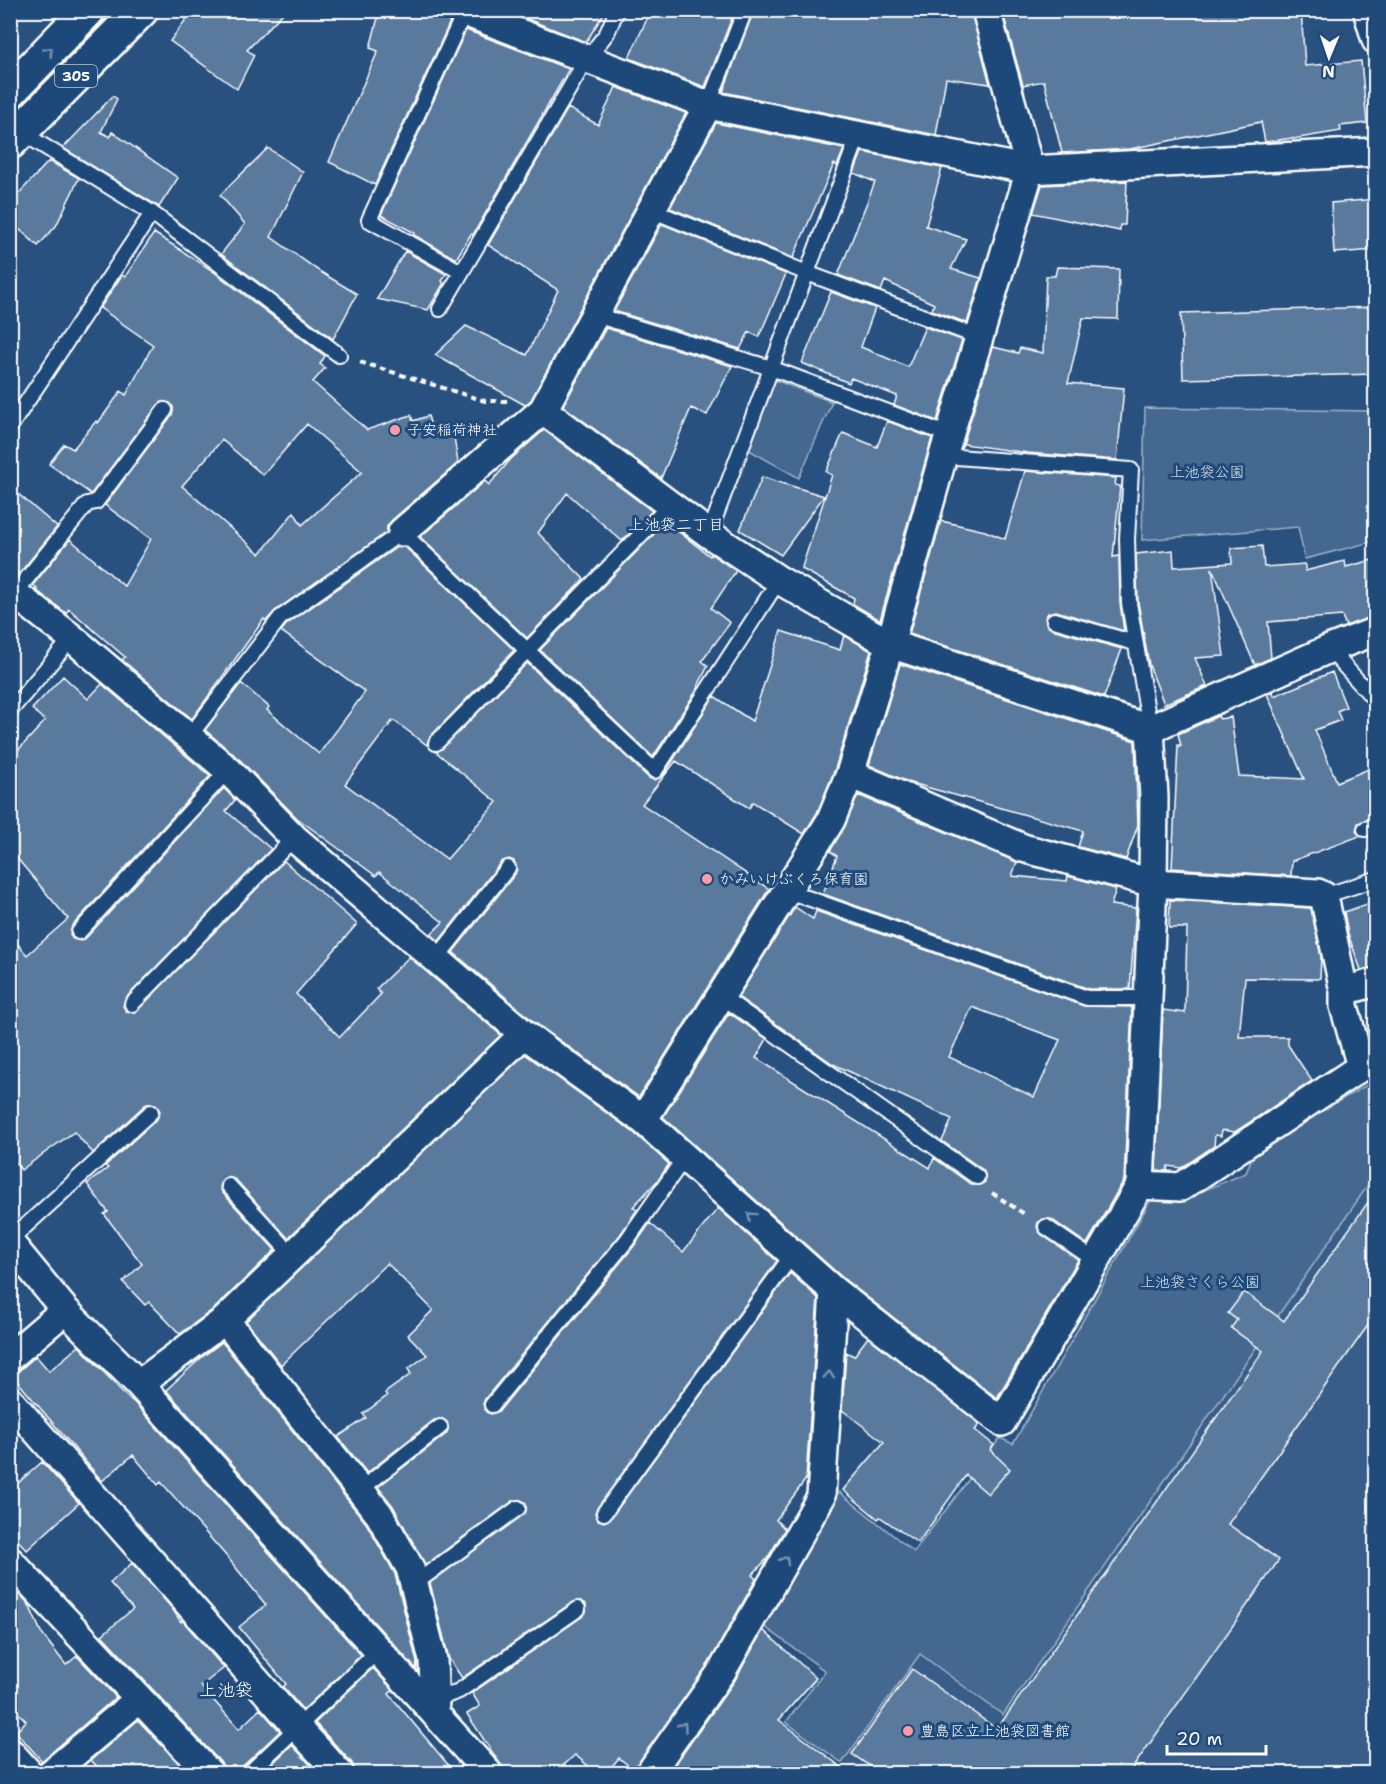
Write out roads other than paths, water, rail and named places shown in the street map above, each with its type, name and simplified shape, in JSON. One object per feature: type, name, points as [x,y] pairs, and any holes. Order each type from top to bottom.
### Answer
[{"type":"main road","name":"305","points":[[10,90],[88,10]]},
{"type":"main road","name":"305","points":[[16,137],[141,10]]},
{"type":"street","points":[[644,1120],[831,820],[850,774],[890,644],[978,337],[1030,170],[986,10]]},
{"type":"street","points":[[1367,10],[1376,40]]},
{"type":"street","points":[[461,12],[505,19],[586,60],[708,105],[1030,170],[1376,152]]},
{"type":"street","points":[[402,532],[543,410],[708,105]]},
{"type":"street","points":[[543,410],[709,534],[779,580],[890,644],[1150,729],[1329,649],[1376,631]]},
{"type":"street","points":[[13,592],[72,638],[228,770],[294,838],[524,1034],[644,1120],[834,1291],[1002,1422],[1140,1185],[1153,883],[1154,797],[1150,729]]},
{"type":"street","points":[[850,774],[1023,848],[1153,883],[1318,893],[1324,896],[1344,991],[1344,1006],[1361,1067],[1181,1187],[1140,1185]]},
{"type":"street","points":[[1344,991],[1376,982]]},
{"type":"street","points":[[139,1383],[225,1320],[524,1034]]},
{"type":"street","points":[[10,1242],[65,1310],[139,1383],[379,1650],[435,1707],[489,1773]]},
{"type":"street","points":[[649,1773],[722,1671],[821,1497],[834,1291]]},
{"type":"street","points":[[10,1357],[65,1310]]},
{"type":"street","points":[[225,1320],[379,1514],[410,1568],[433,1660],[435,1707]]},
{"type":"street","points":[[10,1401],[340,1773]]},
{"type":"street","points":[[10,1561],[210,1773]]},
{"type":"street","points":[[50,1773],[139,1699]]},
{"type":"street","points":[[10,1752],[30,1773]]},
{"type":"lane","points":[[440,309],[586,60],[607,33],[617,10]]},
{"type":"lane","points":[[708,105],[745,10]]},
{"type":"lane","points":[[461,12],[369,220],[461,272]]},
{"type":"lane","points":[[709,534],[859,134]]},
{"type":"lane","points":[[16,137],[152,213],[339,355]]},
{"type":"lane","points":[[651,210],[807,273],[978,337]]},
{"type":"lane","points":[[10,427],[152,213]]},
{"type":"lane","points":[[595,315],[771,368],[946,445],[1131,470],[1127,539],[1129,603],[1150,729]]},
{"type":"lane","points":[[13,592],[87,504],[96,502],[165,410]]},
{"type":"lane","points":[[436,743],[670,505]]},
{"type":"lane","points":[[189,737],[280,618],[402,532],[655,771],[779,580]]},
{"type":"lane","points":[[1054,620],[1136,643]]},
{"type":"lane","points":[[10,711],[72,638]]},
{"type":"lane","points":[[1329,649],[1376,701]]},
{"type":"lane","points":[[79,932],[228,770]]},
{"type":"lane","points":[[132,1004],[294,838]]},
{"type":"lane","points":[[435,959],[508,867]]},
{"type":"lane","points":[[1324,896],[1376,879]]},
{"type":"lane","points":[[788,891],[1087,998],[1147,998]]},
{"type":"lane","points":[[721,996],[977,1177]]},
{"type":"lane","points":[[10,1242],[151,1112]]},
{"type":"lane","points":[[492,1405],[627,1240],[685,1157]]},
{"type":"lane","points":[[229,1186],[293,1256]]},
{"type":"lane","points":[[1046,1227],[1096,1260]]},
{"type":"lane","points":[[604,1513],[793,1254]]},
{"type":"lane","points":[[360,1490],[440,1427]]},
{"type":"lane","points":[[414,1584],[518,1508]]},
{"type":"lane","points":[[435,1707],[578,1609]]},
{"type":"lane","points":[[248,1773],[379,1650]]},
{"type":"place","name":"子安稲荷神社","points":[[395,430]]},
{"type":"place","name":"かみいけぶくろ保育園","points":[[707,879]]},
{"type":"place","name":"豊島区立上池袋図書館","points":[[908,1731]]},
{"type":"district","name":"上池袋二丁目","points":[[676,524]]},
{"type":"district","name":"上池袋","points":[[226,1690]]},
{"type":"park label","name":"上池袋公園","points":[[1207,472]]},
{"type":"park label","name":"上池袋さくら公園","points":[[1200,1282]]}]
